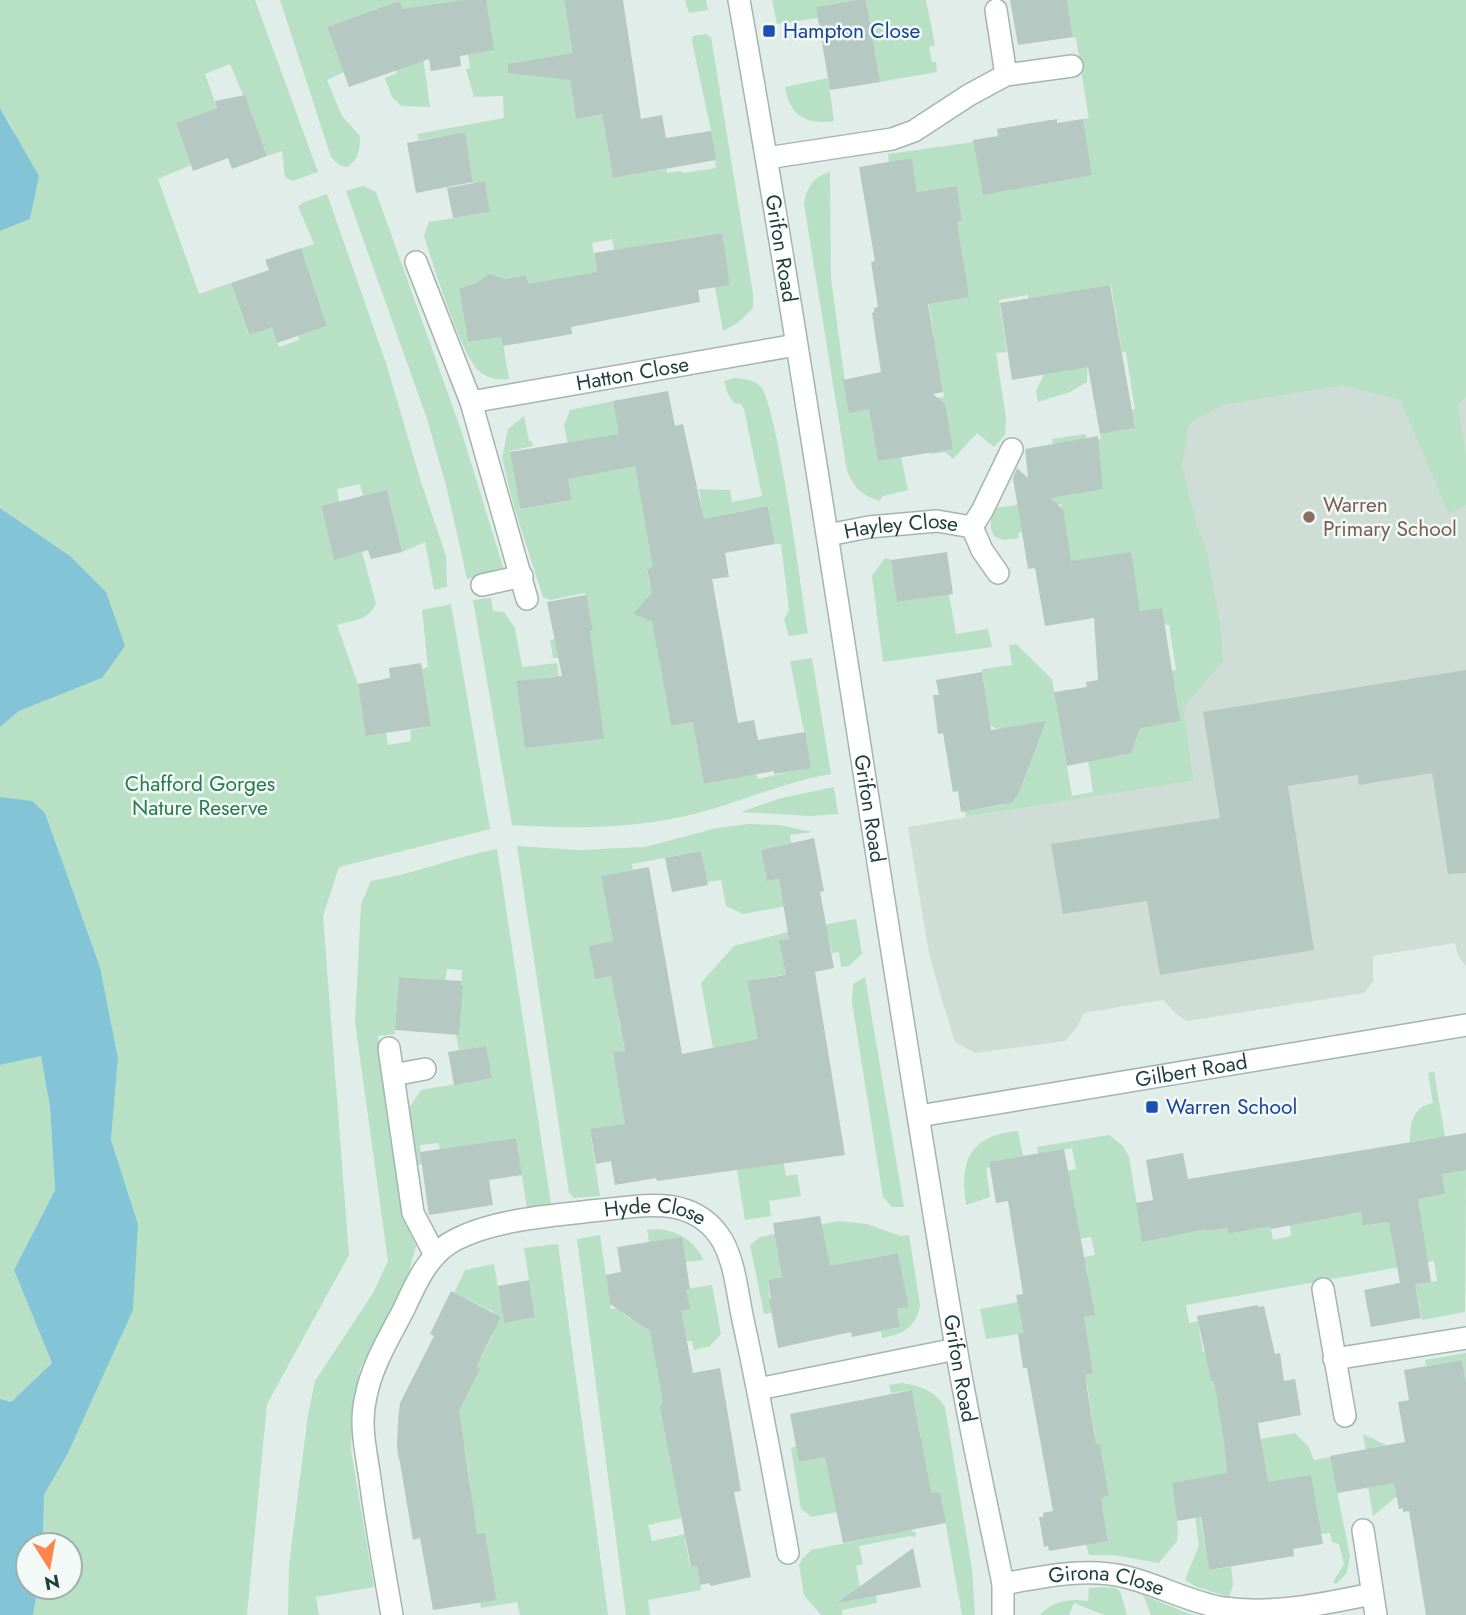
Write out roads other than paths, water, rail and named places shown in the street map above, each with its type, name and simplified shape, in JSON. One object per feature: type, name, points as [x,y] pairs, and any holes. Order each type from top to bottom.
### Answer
[{"type":"street","name":"Grifon Road","points":[[739,0],[828,535],[874,842],[956,1349],[1003,1584],[1003,1615]]},
{"type":"street","points":[[996,10],[1006,75]]},
{"type":"street","points":[[767,158],[837,149],[903,135],[1006,75],[1072,66]]},
{"type":"street","points":[[416,262],[471,402],[527,599]]},
{"type":"street","name":"Hatton Close","points":[[471,402],[796,345]]},
{"type":"street","name":"Hayley Close","points":[[972,527],[1012,449]]},
{"type":"street","name":"Hayley Close","points":[[828,535],[869,527],[937,521],[972,527]]},
{"type":"street","name":"Hayley Close","points":[[972,527],[982,550],[998,573]]},
{"type":"street","points":[[482,584],[522,576]]},
{"type":"street","name":"Gilbert Road","points":[[919,1116],[1466,1025]]},
{"type":"street","points":[[389,1048],[413,1213],[435,1255]]},
{"type":"street","points":[[393,1075],[425,1069]]},
{"type":"street","name":"Hyde Close","points":[[392,1615],[376,1528],[362,1424],[373,1371],[420,1276],[435,1255],[454,1240],[482,1227],[560,1214],[655,1203],[690,1211],[707,1222],[720,1236],[730,1262],[758,1389],[788,1553]]},
{"type":"street","points":[[1323,1289],[1345,1416]]},
{"type":"street","points":[[1334,1359],[1466,1338]]},
{"type":"street","points":[[758,1389],[956,1349]]},
{"type":"street","name":"Girona Close","points":[[1003,1584],[1042,1577],[1095,1573],[1143,1581],[1198,1602],[1224,1608],[1264,1611],[1374,1605],[1363,1530]]},
{"type":"water","points":[[0,108],[39,176],[30,219],[0,231]]},
{"type":"water","points":[[0,508],[70,556],[106,592],[125,646],[102,678],[19,711],[0,727]]},
{"type":"water","points":[[0,797],[32,801],[45,813],[100,967],[118,1058],[111,1140],[138,1224],[133,1310],[67,1455],[44,1495],[43,1531],[14,1531],[14,1601],[36,1601],[33,1615],[0,1615],[0,1399],[11,1402],[52,1363],[14,1270],[55,1190],[50,1107],[41,1056],[0,1065]]},
{"type":"place","name":"Hampton Close","points":[[769,31]]},
{"type":"place","name":"Warren Primary School","points":[[1309,517]]},
{"type":"place","name":"Warren School","points":[[1152,1107]]},
{"type":"park label","name":"Chafford Gorges Nature Reserve","points":[[200,796]]}]
